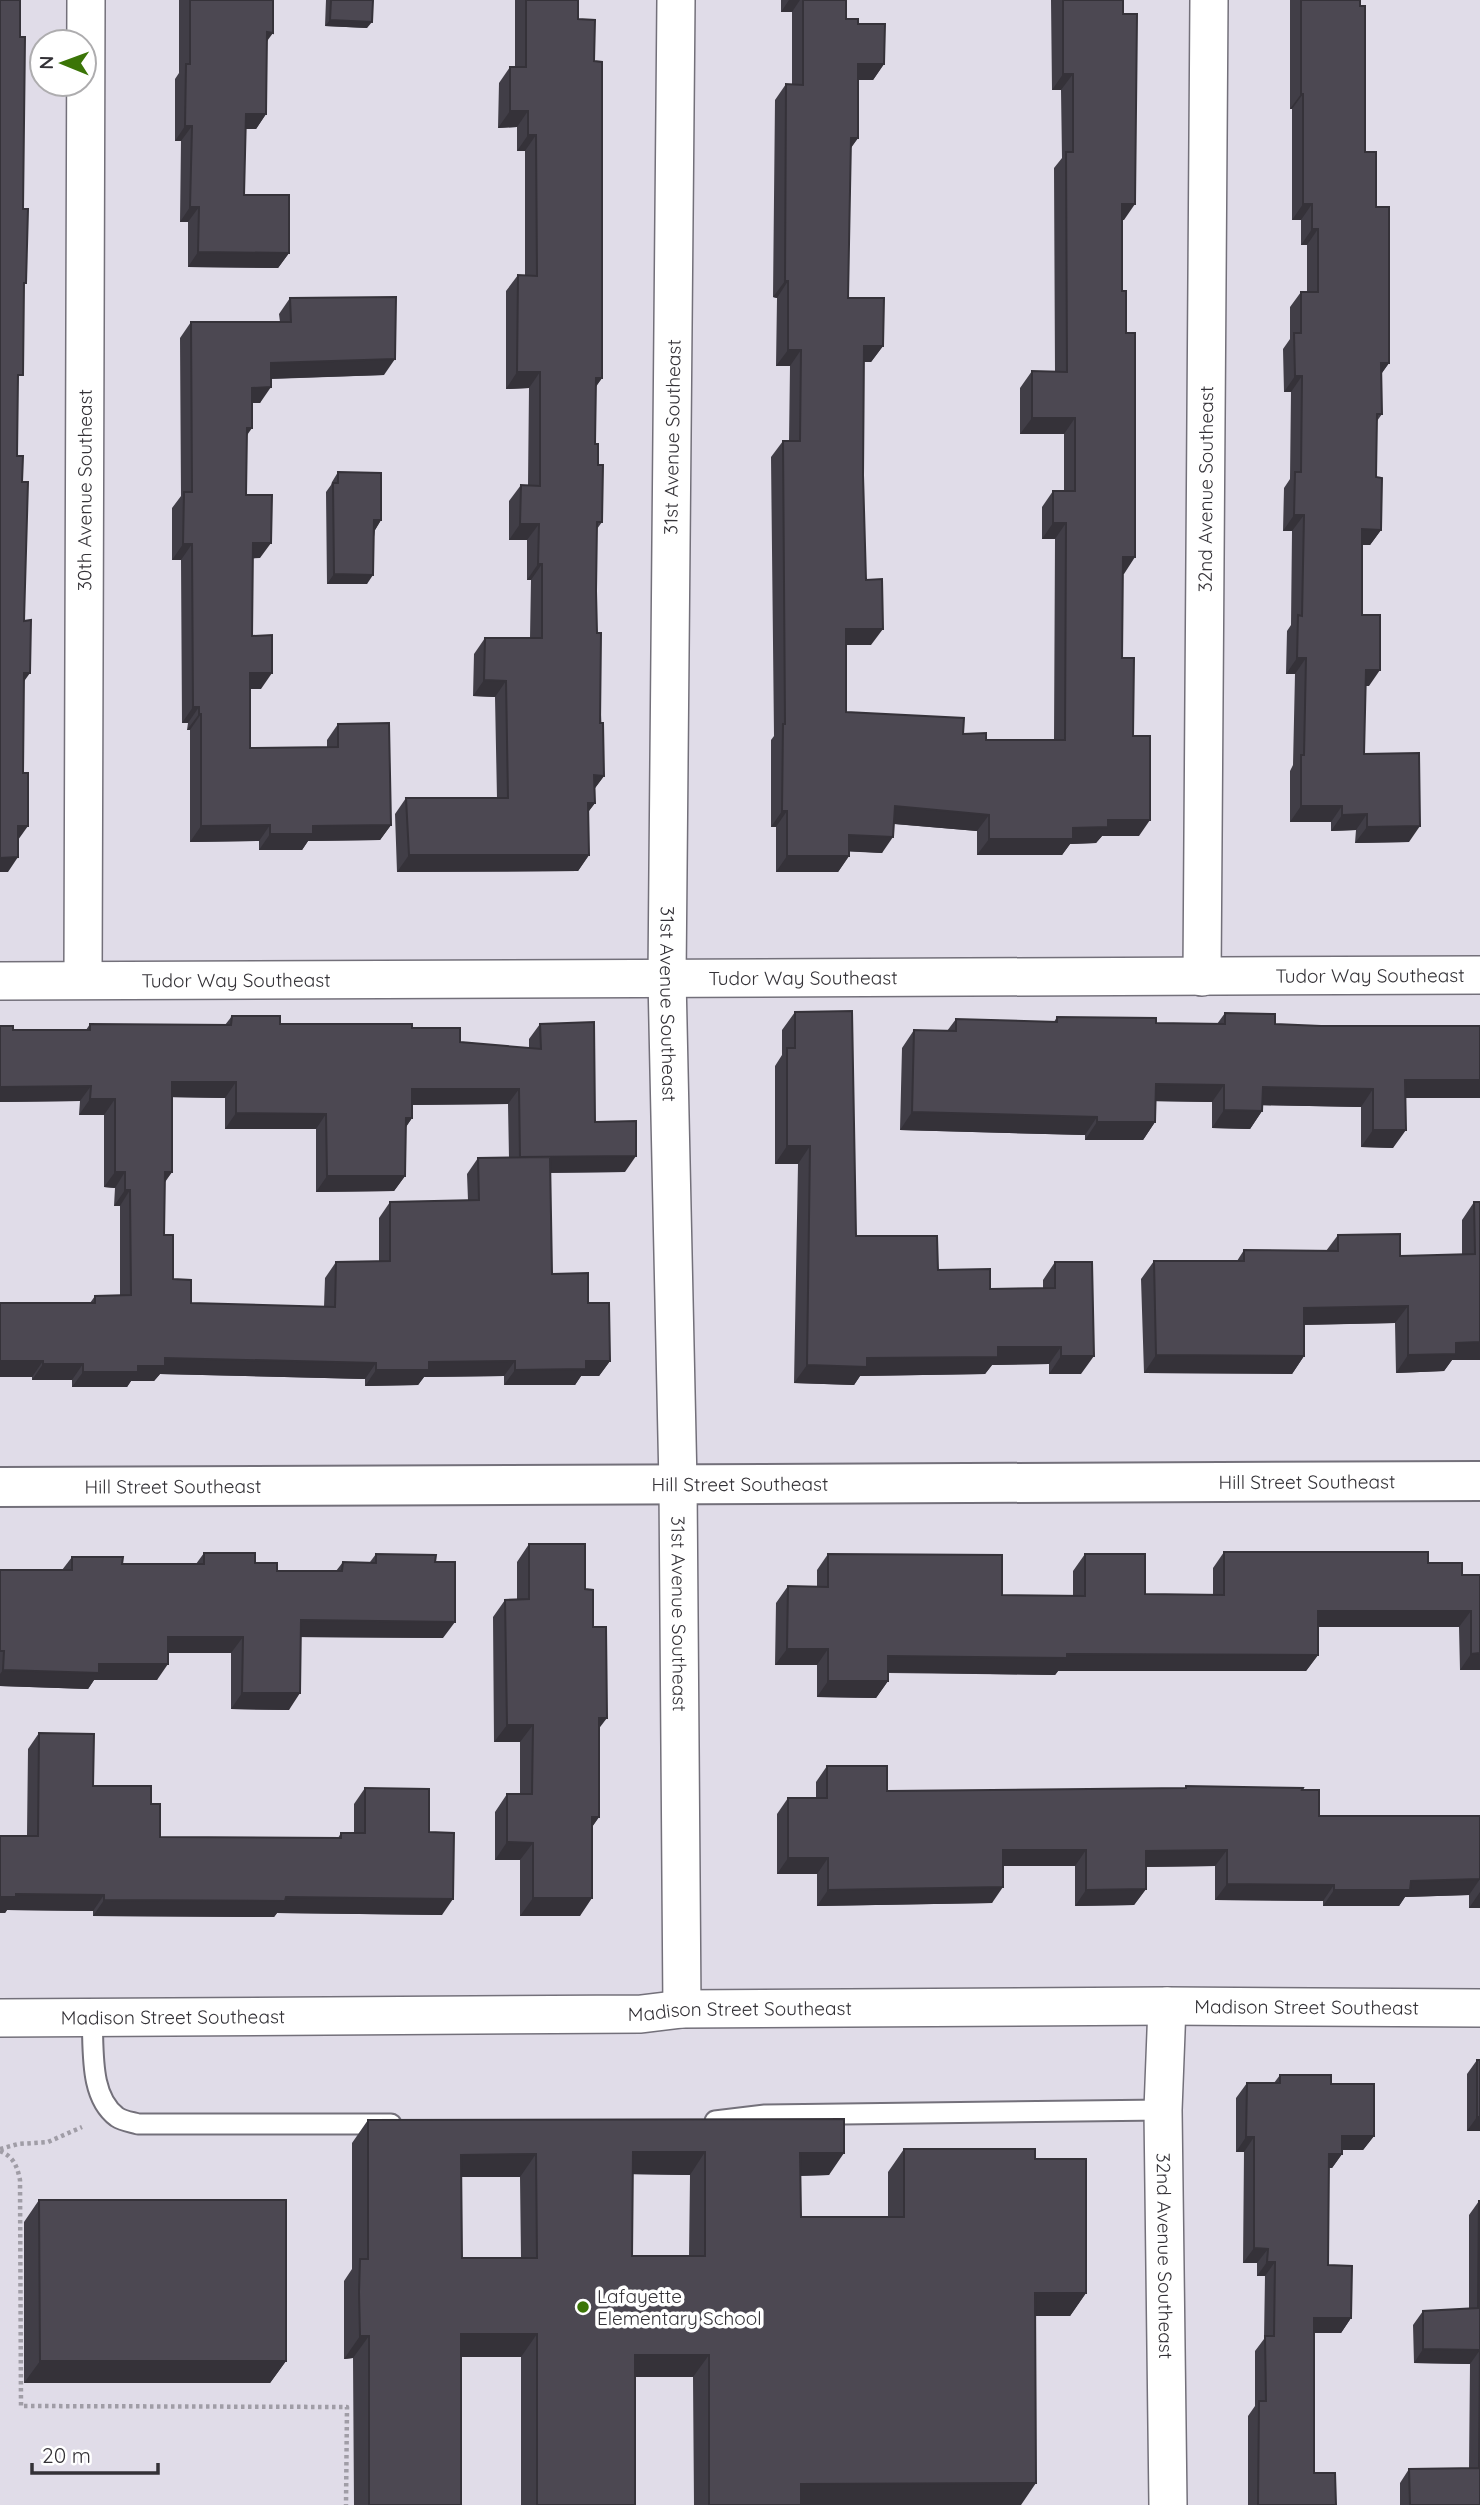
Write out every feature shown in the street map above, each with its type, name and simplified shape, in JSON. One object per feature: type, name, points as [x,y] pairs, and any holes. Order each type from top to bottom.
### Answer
[{"type":"street","name":"30th Avenue Southeast","points":[[83,981],[86,0]]},
{"type":"street","name":"31st Avenue Southeast","points":[[676,0],[667,978],[678,1484],[682,2009]]},
{"type":"street","name":"32nd Avenue Southeast","points":[[1202,976],[1209,0]]},
{"type":"street","name":"Tudor Way Southeast","points":[[0,981],[1480,975]]},
{"type":"street","name":"Hill Street Southeast","points":[[0,1487],[1480,1480]]},
{"type":"street","name":"32nd Avenue Southeast","points":[[1167,2006],[1163,2110],[1168,2505]]},
{"type":"street","name":"Madison Street Southeast","points":[[0,2018],[641,2014],[682,2009],[1167,2006],[1480,2008]]},
{"type":"lane","points":[[92,2018],[97,2086],[106,2106],[119,2119],[138,2124],[403,2124]]},
{"type":"lane","points":[[702,2121],[765,2115],[1163,2110]]},
{"type":"path","points":[[0,2150],[18,2144],[48,2142],[65,2136],[88,2124],[106,2106]]},
{"type":"path","points":[[0,2150],[9,2155],[16,2165],[20,2180],[21,2406],[348,2407],[346,2505]]},
{"type":"building","points":[[0,0],[20,0],[20,37],[25,37],[23,209],[28,209],[23,375],[18,375],[17,456],[23,456],[22,482],[28,482],[24,621],[31,620],[30,673],[24,673],[23,773],[28,773],[28,826],[18,826],[18,857],[0,858]]},
{"type":"building","points":[[190,0],[273,0],[273,33],[267,32],[266,114],[246,114],[244,195],[289,195],[289,253],[198,252],[199,207],[190,207],[192,126],[185,126],[186,64],[190,64]]},
{"type":"building","points":[[331,0],[373,0],[372,22],[330,20]]},
{"type":"building","points":[[526,0],[578,0],[578,19],[595,20],[594,61],[602,62],[602,378],[596,378],[595,444],[598,444],[598,465],[603,465],[602,522],[597,522],[596,591],[597,633],[601,633],[600,723],[603,723],[604,776],[594,775],[595,803],[588,803],[589,855],[409,855],[406,798],[508,798],[506,681],[484,680],[485,638],[542,638],[539,524],[520,524],[521,485],[540,486],[540,372],[517,372],[518,275],[537,276],[536,135],[528,135],[528,111],[510,111],[510,67],[526,67]]},
{"type":"building","points":[[803,0],[846,0],[846,19],[858,19],[858,24],[885,24],[884,64],[858,64],[858,138],[851,138],[848,298],[884,298],[883,346],[864,346],[863,475],[866,580],[882,579],[883,629],[846,629],[846,712],[964,718],[963,734],[986,733],[986,740],[1065,740],[1066,523],[1053,523],[1053,491],[1075,491],[1075,418],[1032,418],[1032,371],[1067,372],[1066,152],[1073,152],[1073,74],[1063,74],[1063,0],[1123,0],[1123,14],[1137,14],[1135,204],[1122,204],[1122,291],[1126,291],[1126,333],[1135,333],[1135,557],[1123,557],[1122,658],[1134,658],[1133,736],[1150,736],[1150,820],[1108,820],[1108,827],[1073,828],[1073,839],[989,839],[989,815],[895,806],[893,837],[849,835],[849,856],[787,856],[787,811],[782,811],[785,724],[783,441],[800,441],[801,350],[788,350],[788,281],[785,281],[786,84],[803,85]]},
{"type":"building","points":[[1301,0],[1360,0],[1360,6],[1365,6],[1365,152],[1376,152],[1376,207],[1389,207],[1389,363],[1381,363],[1382,414],[1377,414],[1376,477],[1382,478],[1381,530],[1362,529],[1362,615],[1380,615],[1380,670],[1366,670],[1364,754],[1419,753],[1420,826],[1367,827],[1367,814],[1342,815],[1342,806],[1301,806],[1306,658],[1297,658],[1298,615],[1302,616],[1304,515],[1294,515],[1295,472],[1301,472],[1302,376],[1295,376],[1294,333],[1301,333],[1301,292],[1318,292],[1318,229],[1312,229],[1312,204],[1303,204]]},
{"type":"building","points":[[396,297],[395,359],[271,363],[271,387],[252,388],[252,428],[247,428],[246,495],[272,495],[271,543],[253,543],[252,636],[272,635],[272,673],[250,673],[250,748],[338,747],[338,724],[389,723],[391,825],[313,826],[313,834],[270,834],[270,825],[201,826],[201,714],[199,707],[193,707],[192,544],[183,544],[184,492],[192,492],[191,322],[291,322],[290,298]]},
{"type":"building","points":[[338,472],[381,473],[381,520],[374,520],[373,575],[334,574],[333,483],[338,483]]},
{"type":"building","points":[[852,1011],[856,1236],[937,1236],[938,1270],[990,1269],[990,1289],[1055,1288],[1055,1262],[1092,1262],[1094,1356],[1061,1356],[1061,1347],[998,1347],[998,1357],[867,1358],[867,1367],[807,1365],[810,1146],[787,1146],[787,1048],[795,1048],[795,1012]]},
{"type":"building","points":[[1225,1013],[1275,1014],[1275,1024],[1480,1026],[1480,1080],[1405,1080],[1406,1130],[1373,1130],[1373,1089],[1263,1087],[1262,1111],[1224,1110],[1224,1085],[1156,1084],[1155,1122],[1097,1122],[1097,1117],[912,1112],[914,1030],[956,1031],[956,1019],[1057,1022],[1057,1017],[1156,1018],[1156,1023],[1225,1024]]},
{"type":"building","points":[[232,1016],[280,1016],[280,1024],[412,1024],[412,1028],[460,1028],[460,1042],[541,1049],[540,1024],[594,1022],[595,1122],[636,1121],[636,1156],[520,1157],[519,1089],[412,1089],[412,1118],[406,1118],[405,1176],[327,1176],[326,1114],[236,1113],[236,1082],[172,1082],[172,1172],[165,1172],[164,1235],[173,1235],[173,1279],[191,1280],[191,1303],[335,1307],[336,1262],[390,1261],[390,1202],[479,1200],[478,1158],[550,1157],[552,1274],[588,1273],[588,1303],[609,1303],[610,1361],[586,1361],[586,1369],[515,1370],[515,1361],[429,1362],[429,1370],[376,1370],[376,1363],[165,1358],[165,1366],[138,1366],[138,1372],[83,1372],[83,1364],[0,1361],[0,1303],[95,1303],[95,1296],[131,1295],[130,1190],[125,1190],[125,1172],[115,1172],[115,1099],[90,1099],[91,1086],[0,1087],[0,1026],[13,1026],[13,1030],[90,1030],[90,1024],[231,1025]]},
{"type":"building","points":[[1474,1202],[1480,1202],[1480,1342],[1456,1343],[1456,1354],[1408,1355],[1408,1306],[1304,1308],[1304,1356],[1156,1355],[1154,1261],[1244,1261],[1244,1250],[1338,1251],[1338,1235],[1400,1234],[1400,1256],[1475,1254]]},
{"type":"building","points":[[529,1544],[585,1544],[585,1589],[593,1590],[593,1627],[606,1627],[607,1718],[599,1718],[599,1817],[592,1817],[592,1898],[533,1898],[533,1843],[507,1842],[507,1794],[532,1794],[533,1725],[507,1725],[505,1600],[529,1599]]},
{"type":"building","points":[[1224,1552],[1428,1552],[1428,1563],[1462,1563],[1462,1575],[1480,1575],[1480,1653],[1471,1654],[1471,1611],[1318,1611],[1318,1655],[1067,1654],[1067,1658],[888,1656],[888,1681],[828,1681],[828,1649],[787,1649],[788,1586],[828,1587],[828,1554],[1002,1555],[1002,1595],[1085,1596],[1085,1554],[1145,1554],[1145,1594],[1224,1595]]},
{"type":"building","points":[[204,1553],[255,1553],[255,1563],[277,1563],[277,1571],[342,1571],[343,1562],[376,1563],[376,1554],[436,1555],[435,1562],[455,1562],[455,1622],[301,1620],[300,1693],[242,1693],[243,1637],[168,1637],[168,1664],[99,1664],[99,1673],[3,1670],[4,1651],[0,1651],[0,1570],[72,1570],[72,1557],[123,1557],[122,1564],[204,1564]]},
{"type":"building","points":[[39,1733],[94,1734],[93,1786],[151,1786],[151,1804],[160,1804],[160,1837],[341,1838],[341,1833],[365,1833],[365,1788],[429,1789],[429,1832],[454,1833],[453,1899],[286,1897],[285,1901],[104,1900],[104,1895],[16,1894],[16,1897],[0,1897],[0,1836],[38,1836]]},
{"type":"building","points":[[827,1766],[887,1766],[887,1791],[1186,1786],[1303,1788],[1302,1790],[1319,1790],[1319,1816],[1480,1816],[1480,1879],[1411,1881],[1410,1890],[1334,1890],[1334,1885],[1227,1884],[1227,1850],[1146,1851],[1146,1889],[1086,1890],[1086,1850],[1003,1850],[1003,1887],[828,1890],[828,1858],[788,1858],[788,1798],[827,1798]]},
{"type":"building","points":[[1477,2060],[1480,2060],[1480,2117],[1477,2117]]},
{"type":"building","points":[[1280,2075],[1331,2075],[1331,2084],[1374,2084],[1374,2136],[1342,2136],[1342,2154],[1329,2154],[1328,2265],[1352,2266],[1351,2318],[1314,2318],[1314,2473],[1335,2473],[1336,2505],[1258,2505],[1259,2401],[1266,2401],[1265,2336],[1274,2336],[1275,2262],[1267,2262],[1268,2249],[1254,2248],[1254,2137],[1246,2137],[1247,2083],[1280,2083]]},
{"type":"building","points":[[844,2119],[844,2153],[800,2153],[801,2217],[904,2217],[904,2149],[1035,2149],[1035,2159],[1086,2159],[1086,2293],[1035,2293],[1036,2483],[801,2484],[801,2505],[709,2505],[709,2355],[635,2355],[635,2505],[537,2505],[537,2334],[461,2334],[461,2505],[369,2505],[369,2336],[360,2336],[359,2292],[360,2259],[368,2259],[368,2120]],"holes":[[[633,2152],[705,2152],[705,2256],[632,2256]],[[536,2154],[537,2258],[462,2258],[461,2155]]]},
{"type":"building","points":[[39,2200],[286,2200],[286,2361],[40,2361]]},
{"type":"building","points":[[1479,2201],[1480,2350],[1423,2349],[1423,2311],[1478,2308]]},
{"type":"building","points":[[1480,2350],[1480,2505],[1410,2505],[1409,2469],[1479,2468]]},
{"type":"place","name":"Lafayette Elementary School","points":[[583,2307]]}]
